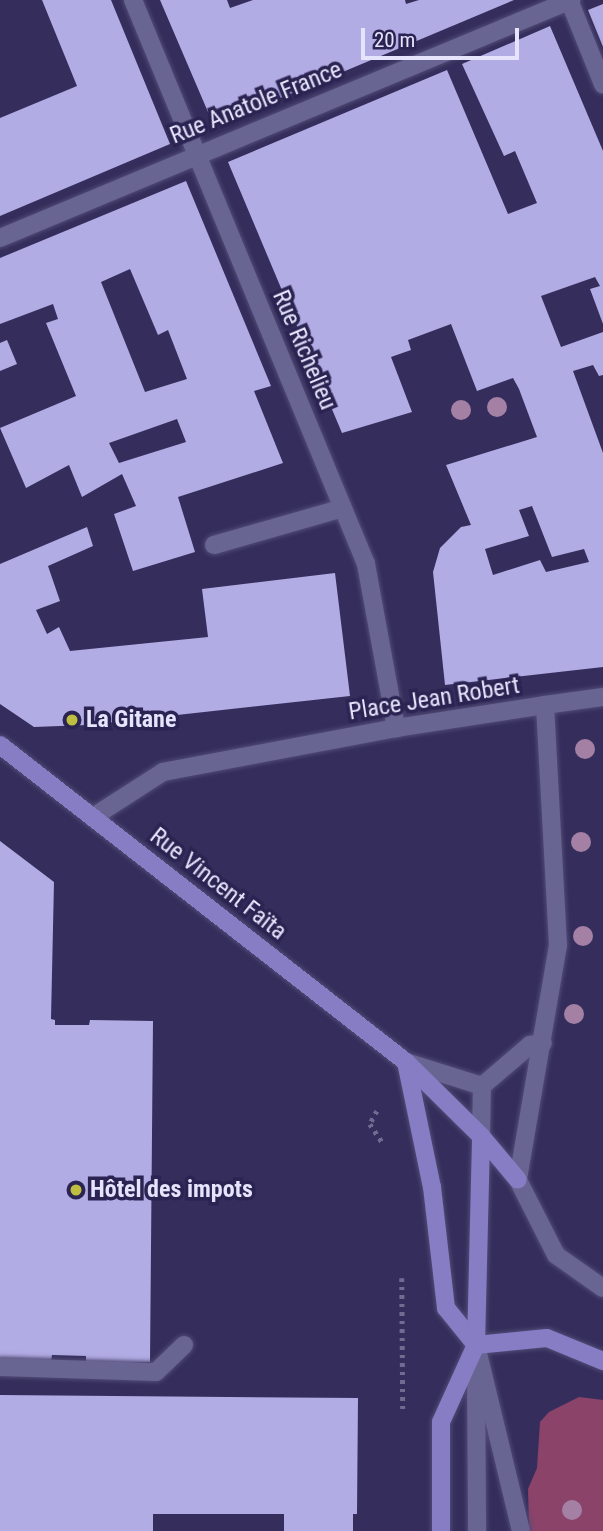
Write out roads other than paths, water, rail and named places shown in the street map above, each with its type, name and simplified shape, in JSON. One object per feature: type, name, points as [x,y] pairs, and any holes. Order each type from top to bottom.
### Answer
[{"type":"street","name":"Rue Richelieu","points":[[133,0],[366,564],[396,728]]},
{"type":"street","name":"Rue Anatole France","points":[[0,238],[570,0]]},
{"type":"street","points":[[570,0],[603,84]]},
{"type":"street","points":[[214,545],[343,508]]},
{"type":"street","points":[[545,705],[603,697]]},
{"type":"street","name":"Place Jean Robert","points":[[93,817],[163,772],[396,728],[545,705],[558,945],[518,1180]]},
{"type":"street","name":"Rue Vincent Faïta","points":[[0,745],[406,1062]]},
{"type":"street","points":[[477,1531],[476,1345],[482,1086],[530,1045],[543,1043]]},
{"type":"street","points":[[406,1062],[482,1086]]},
{"type":"street","points":[[406,1062],[481,1136],[518,1180],[556,1255],[603,1288]]},
{"type":"street","points":[[406,1062],[432,1187],[446,1308],[476,1345],[521,1531]]},
{"type":"street","points":[[476,1345],[547,1338],[603,1361]]},
{"type":"street","points":[[0,1367],[156,1372],[184,1345]]},
{"type":"street","points":[[441,1531],[441,1422],[476,1345]]},
{"type":"place","name":"La Gitane","points":[[72,720]]},
{"type":"place","name":"Hôtel des impots","points":[[76,1190]]}]
